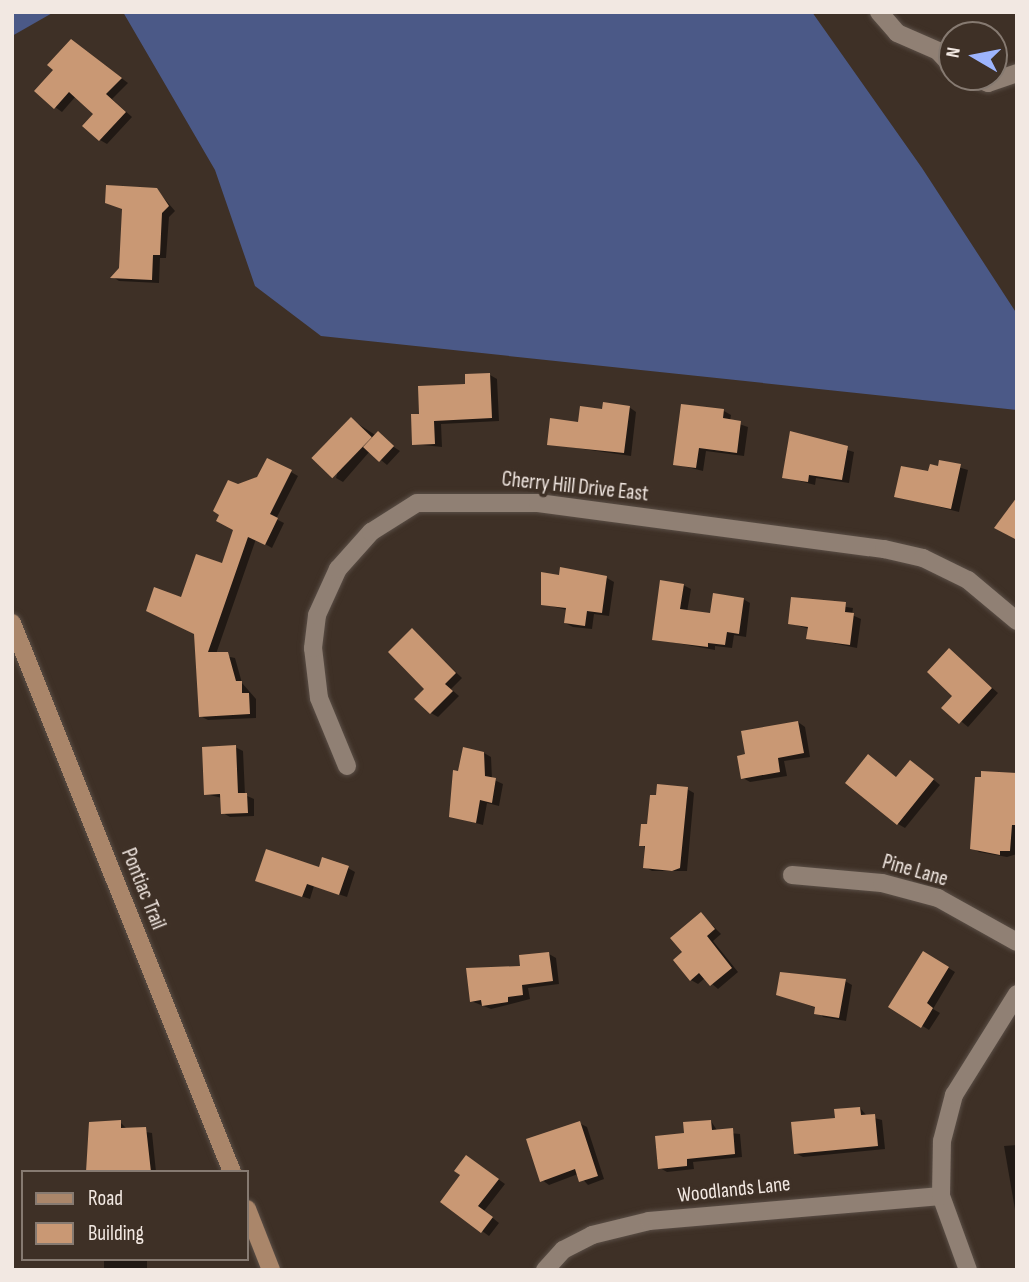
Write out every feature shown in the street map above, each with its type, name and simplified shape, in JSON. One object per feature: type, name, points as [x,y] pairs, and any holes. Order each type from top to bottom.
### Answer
[{"type":"main road","name":"Pontiac Trail","points":[[12,623],[231,1170]]},
{"type":"main road","points":[[248,1212],[271,1270]]},
{"type":"street","points":[[879,12],[897,33],[938,51]]},
{"type":"street","name":"Cherry Hill Drive East","points":[[346,766],[319,698],[313,648],[317,615],[338,569],[371,531],[417,503],[538,503],[884,549],[923,558],[968,580],[1017,621]]},
{"type":"street","name":"Pine Lane","points":[[792,875],[882,883],[938,898],[1017,942]]},
{"type":"street","points":[[968,1270],[941,1196],[943,1141],[954,1095],[1017,994]]},
{"type":"street","name":"Woodlands Lane","points":[[545,1270],[563,1250],[592,1235],[649,1221],[941,1196]]},
{"type":"shaded area","points":[[12,12],[54,12],[12,36]]},
{"type":"shaded area","points":[[123,12],[812,12],[922,168],[1017,314],[1017,410],[321,336],[255,286],[215,170]]},
{"type":"building","points":[[71,39],[122,78],[106,94],[126,112],[99,141],[82,126],[93,114],[69,92],[54,109],[34,91],[53,70],[47,65]]},
{"type":"building","points":[[106,185],[157,188],[169,206],[162,213],[160,255],[153,255],[152,280],[110,278],[119,268],[122,209],[105,203]]},
{"type":"building","points":[[490,373],[492,418],[434,421],[435,444],[412,445],[411,414],[419,414],[418,386],[465,384],[465,374]]},
{"type":"building","points":[[603,402],[630,406],[624,453],[547,445],[550,418],[578,422],[580,406],[602,409]]},
{"type":"building","points":[[681,404],[724,409],[723,418],[741,421],[737,453],[699,448],[696,468],[673,465]]},
{"type":"building","points":[[351,417],[372,437],[332,478],[311,458]]},
{"type":"building","points":[[378,431],[394,446],[379,462],[363,447]]},
{"type":"building","points":[[790,431],[848,446],[842,480],[809,475],[808,482],[782,478]]},
{"type":"building","points":[[267,458],[292,470],[270,514],[278,518],[265,545],[248,537],[208,652],[228,652],[236,681],[242,681],[242,693],[249,693],[250,714],[199,717],[194,634],[146,611],[154,587],[181,597],[196,554],[222,563],[233,530],[216,521],[219,515],[213,511],[228,480],[238,484],[257,477]]},
{"type":"building","points":[[939,460],[961,464],[951,509],[894,497],[901,466],[928,471],[930,464],[938,466]]},
{"type":"building","points":[[1017,497],[1017,540],[994,528]]},
{"type":"building","points":[[560,567],[607,576],[602,613],[587,611],[585,626],[564,623],[566,608],[541,605],[541,572],[559,575]]},
{"type":"building","points":[[660,580],[684,584],[680,609],[710,613],[713,593],[744,598],[739,634],[727,632],[725,645],[708,643],[708,647],[652,640]]},
{"type":"building","points":[[791,597],[846,602],[845,612],[854,613],[850,645],[806,639],[808,627],[788,624]]},
{"type":"building","points":[[412,628],[456,673],[445,684],[453,691],[430,714],[414,699],[424,689],[388,652]]},
{"type":"building","points":[[949,648],[992,688],[959,724],[941,708],[952,696],[927,672]]},
{"type":"building","points":[[798,721],[804,753],[778,758],[780,772],[741,779],[737,756],[745,754],[741,731]]},
{"type":"building","points":[[236,745],[238,793],[247,793],[248,813],[221,814],[220,794],[204,795],[202,747]]},
{"type":"building","points":[[463,747],[484,752],[485,776],[496,778],[492,803],[480,800],[476,823],[449,817],[453,770],[458,771]]},
{"type":"building","points":[[868,754],[896,777],[910,760],[934,779],[897,825],[845,783]]},
{"type":"building","points":[[981,771],[1017,773],[1017,825],[1012,825],[1010,851],[1000,851],[1000,855],[970,849],[975,777],[981,777]]},
{"type":"building","points":[[657,784],[688,787],[680,868],[672,871],[643,868],[645,846],[639,846],[641,824],[647,824],[650,795],[656,795]]},
{"type":"building","points":[[266,849],[319,867],[322,857],[349,866],[339,895],[307,884],[302,897],[255,881]]},
{"type":"building","points":[[701,912],[715,929],[707,936],[732,968],[710,986],[699,973],[690,981],[673,960],[682,952],[670,938]]},
{"type":"building","points":[[923,951],[949,967],[927,1003],[933,1008],[921,1028],[888,1007]]},
{"type":"building","points":[[549,952],[553,981],[522,985],[523,995],[508,997],[508,1002],[482,1006],[481,1000],[470,1002],[466,968],[520,966],[519,955]]},
{"type":"building","points":[[780,972],[846,979],[839,1018],[814,1014],[815,1007],[776,995]]},
{"type":"building","points":[[860,1107],[861,1115],[875,1114],[878,1146],[794,1154],[791,1122],[835,1118],[834,1109]]},
{"type":"building","points":[[121,1120],[121,1128],[146,1127],[151,1170],[86,1170],[89,1122]]},
{"type":"building","points":[[711,1120],[712,1130],[733,1128],[735,1154],[687,1159],[687,1166],[658,1169],[655,1136],[684,1133],[683,1122]]},
{"type":"building","points":[[580,1121],[598,1176],[579,1182],[575,1169],[540,1182],[526,1139]]},
{"type":"building","points":[[466,1155],[499,1179],[478,1206],[493,1217],[481,1233],[440,1202],[460,1175],[454,1171]]}]
